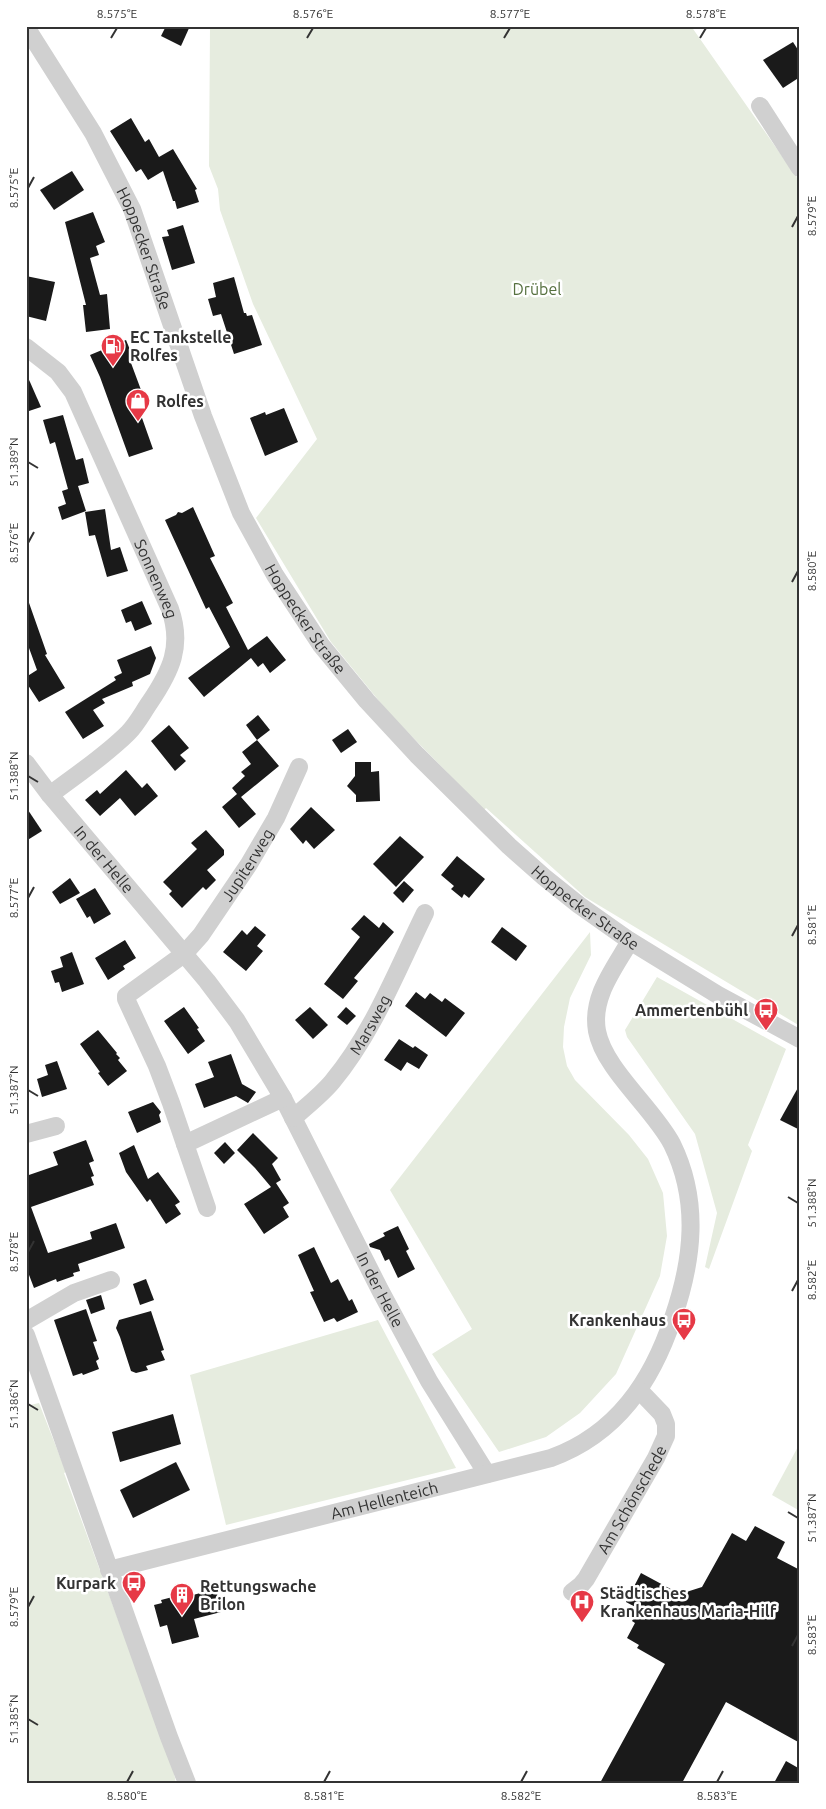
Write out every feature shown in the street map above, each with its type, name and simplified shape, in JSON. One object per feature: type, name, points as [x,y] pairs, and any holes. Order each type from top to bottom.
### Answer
[{"type":"street","name":"Hoppecker Straße","points":[[35,31],[93,133],[132,208],[203,416],[237,504],[255,541],[298,612],[321,644],[367,701],[461,800],[544,877],[579,905],[630,941],[718,995],[800,1039]]},
{"type":"street","points":[[760,106],[800,168]]},
{"type":"street","name":"Sonnenweg","points":[[26,347],[58,372],[73,392],[170,609],[176,630],[174,656],[167,673],[136,723],[124,736],[50,795]]},
{"type":"street","name":"In der Helle","points":[[26,763],[50,795],[232,1014],[283,1098],[380,1290],[429,1381],[488,1474]]},
{"type":"street","name":"Jupiterweg","points":[[184,954],[201,935],[249,864],[276,818],[299,767]]},
{"type":"street","name":"Marsweg","points":[[293,1118],[332,1083],[348,1061],[375,1016],[425,913]]},
{"type":"street","points":[[630,941],[601,992],[596,1017],[597,1030],[601,1045],[612,1064],[657,1121],[672,1146],[685,1181],[691,1228],[688,1269],[680,1298],[659,1353],[639,1390]]},
{"type":"street","points":[[184,954],[128,994],[126,999],[160,1075],[207,1208]]},
{"type":"street","points":[[185,1144],[283,1098]]},
{"type":"street","points":[[26,1134],[56,1126]]},
{"type":"street","points":[[26,1321],[74,1294],[111,1280]]},
{"type":"street","points":[[26,1335],[176,1757],[187,1783]]},
{"type":"street","name":"Am Hellenteich","points":[[109,1570],[551,1458],[578,1446],[610,1422],[639,1390]]},
{"type":"street","name":"Am Schönschede","points":[[572,1592],[586,1579],[656,1458],[666,1436],[666,1424],[662,1414],[639,1390]]},
{"type":"green space","name":"Drübel","points":[[210,26],[691,26],[800,182],[800,1026],[585,897],[486,808],[484,810],[388,712],[331,642],[256,518],[317,439],[253,304],[220,210],[218,189],[209,166]]},
{"type":"green space","points":[[590,932],[591,955],[570,998],[564,1027],[563,1047],[567,1066],[575,1080],[629,1135],[648,1159],[663,1193],[667,1236],[660,1276],[616,1374],[580,1413],[546,1437],[499,1452],[432,1354],[472,1329],[390,1190]]},
{"type":"green space","points":[[657,977],[786,1049],[748,1145],[752,1151],[709,1269],[705,1267],[717,1213],[695,1134],[627,1037],[625,1030]]},
{"type":"green space","points":[[378,1320],[456,1468],[226,1525],[190,1375]]},
{"type":"green space","points":[[39,1403],[66,1472],[64,1473],[173,1768],[176,1783],[26,1783],[26,1406]]},
{"type":"green space","points":[[800,1443],[800,1511],[772,1495]]},
{"type":"building","points":[[166,26],[190,26],[181,46],[161,36]]},
{"type":"building","points":[[793,42],[800,53],[800,77],[783,88],[763,60]]},
{"type":"building","points":[[131,118],[145,142],[149,139],[159,157],[173,149],[197,189],[195,190],[199,202],[177,209],[163,171],[148,180],[141,169],[136,172],[110,131]]},
{"type":"building","points":[[72,171],[84,190],[54,210],[40,190]]},
{"type":"building","points":[[93,212],[105,242],[96,246],[99,255],[90,258],[100,295],[107,294],[110,329],[86,332],[83,305],[86,305],[65,222]]},
{"type":"building","points":[[183,225],[195,263],[172,270],[162,237],[169,236],[167,230]]},
{"type":"building","points":[[26,276],[55,282],[46,321],[26,316]]},
{"type":"building","points":[[234,277],[244,313],[247,316],[252,315],[262,345],[234,354],[221,314],[213,316],[208,299],[216,297],[213,283]]},
{"type":"building","points":[[126,340],[135,362],[131,363],[144,398],[136,401],[153,449],[129,457],[90,355]]},
{"type":"building","points":[[26,373],[41,407],[26,412]]},
{"type":"building","points":[[284,408],[298,442],[265,456],[250,418],[265,412],[266,415]]},
{"type":"building","points":[[63,415],[76,460],[83,458],[89,483],[78,486],[86,511],[62,520],[58,507],[66,504],[62,491],[68,489],[55,442],[50,444],[43,420]]},
{"type":"building","points":[[193,507],[215,556],[210,558],[233,603],[226,607],[248,650],[267,636],[286,660],[270,673],[263,663],[258,667],[251,658],[204,697],[188,678],[230,647],[209,607],[206,609],[165,520],[176,515],[178,512],[182,513]]},
{"type":"building","points":[[105,509],[111,550],[120,547],[128,571],[107,577],[95,535],[89,536],[85,512]]},
{"type":"building","points":[[26,600],[28,600],[47,654],[45,655],[65,688],[39,702],[26,682],[26,677],[37,670],[29,648],[26,649]]},
{"type":"building","points":[[142,601],[152,624],[135,631],[131,621],[126,623],[121,610]]},
{"type":"building","points":[[151,646],[156,658],[150,674],[132,682],[133,686],[102,699],[105,703],[93,710],[104,726],[83,739],[65,712],[116,680],[114,677],[122,673],[117,660]]},
{"type":"building","points":[[258,715],[270,730],[257,740],[246,725]]},
{"type":"building","points":[[169,725],[189,748],[180,755],[186,761],[175,771],[151,741]]},
{"type":"building","points":[[348,729],[357,742],[341,753],[332,740]]},
{"type":"building","points":[[257,740],[279,766],[241,797],[256,814],[239,828],[222,807],[237,794],[232,788],[245,776],[241,772],[251,764],[242,752]]},
{"type":"building","points":[[355,762],[371,762],[371,772],[379,771],[380,801],[356,802],[356,795],[347,786],[355,776]]},
{"type":"building","points":[[126,770],[142,788],[147,783],[158,796],[135,816],[120,798],[100,816],[85,800],[97,790],[100,794]]},
{"type":"building","points":[[26,807],[42,831],[26,841]]},
{"type":"building","points":[[311,807],[335,830],[314,849],[306,840],[303,844],[290,829]]},
{"type":"building","points":[[206,830],[224,850],[224,855],[207,870],[216,880],[206,890],[203,887],[182,908],[169,894],[172,891],[163,882],[197,849],[191,843]]},
{"type":"building","points":[[400,836],[424,857],[396,887],[373,864]]},
{"type":"building","points":[[457,856],[485,879],[469,898],[464,894],[462,898],[451,889],[454,886],[441,875]]},
{"type":"building","points":[[70,878],[80,893],[60,904],[52,892]]},
{"type":"building","points":[[404,881],[414,890],[403,903],[393,893]]},
{"type":"building","points":[[95,888],[111,914],[94,924],[90,916],[87,918],[76,899]]},
{"type":"building","points":[[364,915],[379,928],[383,922],[394,932],[354,978],[358,981],[343,999],[324,984],[360,937],[351,929]]},
{"type":"building","points":[[255,926],[266,935],[257,946],[263,951],[246,971],[223,952],[242,930],[247,935]]},
{"type":"building","points":[[502,927],[527,946],[516,961],[491,942]]},
{"type":"building","points":[[125,940],[136,958],[123,966],[125,969],[108,980],[95,958]]},
{"type":"building","points":[[72,952],[84,984],[62,992],[59,982],[55,983],[51,971],[63,967],[60,957]]},
{"type":"building","points":[[416,992],[425,999],[430,993],[442,1002],[445,998],[465,1013],[446,1037],[405,1006]]},
{"type":"building","points":[[184,1007],[199,1028],[197,1029],[205,1041],[188,1054],[164,1021]]},
{"type":"building","points":[[310,1007],[328,1025],[313,1039],[295,1020]]},
{"type":"building","points":[[346,1007],[356,1016],[347,1025],[337,1017]]},
{"type":"building","points":[[98,1030],[117,1053],[120,1058],[118,1060],[127,1071],[108,1086],[80,1044]]},
{"type":"building","points":[[399,1039],[413,1048],[415,1046],[428,1055],[419,1069],[407,1062],[401,1071],[384,1060]]},
{"type":"building","points":[[231,1054],[242,1084],[256,1092],[248,1103],[236,1096],[204,1108],[195,1084],[214,1077],[208,1062]]},
{"type":"building","points":[[57,1061],[67,1089],[42,1097],[37,1079],[48,1075],[45,1065]]},
{"type":"building","points":[[800,1084],[800,1130],[780,1120]]},
{"type":"building","points":[[153,1102],[161,1112],[159,1115],[161,1122],[137,1133],[128,1112]]},
{"type":"building","points":[[253,1133],[278,1158],[272,1164],[281,1180],[276,1183],[289,1203],[283,1207],[289,1217],[264,1234],[244,1204],[271,1187],[237,1150]]},
{"type":"building","points":[[86,1140],[94,1161],[89,1163],[94,1176],[91,1177],[94,1185],[31,1207],[48,1253],[92,1239],[90,1232],[116,1223],[125,1248],[78,1264],[80,1271],[73,1273],[74,1276],[57,1282],[56,1279],[34,1288],[26,1267],[26,1176],[58,1165],[53,1152]]},
{"type":"building","points":[[225,1142],[235,1153],[224,1164],[214,1153]]},
{"type":"building","points":[[134,1145],[148,1179],[158,1172],[180,1202],[175,1205],[181,1214],[166,1224],[150,1199],[147,1202],[126,1172],[119,1153]]},
{"type":"building","points":[[398,1226],[409,1249],[406,1251],[415,1269],[398,1278],[389,1259],[385,1261],[380,1250],[370,1247],[369,1244],[385,1236],[383,1233]]},
{"type":"building","points":[[314,1247],[331,1283],[338,1279],[349,1301],[352,1299],[358,1312],[337,1322],[334,1318],[324,1322],[310,1292],[314,1291],[298,1255]]},
{"type":"building","points":[[146,1279],[154,1300],[140,1305],[133,1284]]},
{"type":"building","points":[[101,1295],[105,1309],[91,1314],[86,1300]]},
{"type":"building","points":[[86,1309],[97,1341],[93,1342],[99,1359],[96,1361],[99,1369],[83,1375],[82,1373],[73,1376],[54,1320]]},
{"type":"building","points":[[151,1311],[164,1350],[161,1351],[165,1360],[146,1366],[148,1370],[136,1373],[131,1371],[116,1328],[119,1320]]},
{"type":"building","points":[[173,1414],[181,1444],[120,1462],[112,1432]]},
{"type":"building","points":[[176,1462],[190,1490],[133,1518],[120,1490]]},
{"type":"building","points":[[755,1526],[785,1542],[777,1558],[800,1570],[800,1743],[726,1702],[682,1783],[600,1783],[665,1664],[637,1648],[639,1645],[627,1638],[635,1623],[632,1621],[639,1609],[626,1602],[641,1573],[680,1594],[702,1587],[732,1533],[746,1541]]},
{"type":"building","name":"Rettungswache Brilon","points":[[216,1589],[221,1612],[194,1619],[199,1637],[172,1644],[167,1625],[160,1627],[154,1605],[162,1603],[161,1600],[188,1593],[189,1596]]},
{"type":"building","points":[[786,1761],[800,1769],[800,1783],[774,1783]]},
{"type":"place","name":"EC Tankstelle Rolfes","points":[[113,367]]},
{"type":"place","name":"Rolfes","points":[[138,422]]},
{"type":"place","name":"Ammertenbühl","points":[[766,1031]]},
{"type":"place","name":"Krankenhaus","points":[[684,1341]]},
{"type":"place","name":"Kurpark","points":[[134,1604]]},
{"type":"place","name":"Rettungswache Brilon","points":[[182,1616]]},
{"type":"place","name":"Städtisches Krankenhaus Maria-Hilf","points":[[582,1623]]}]
